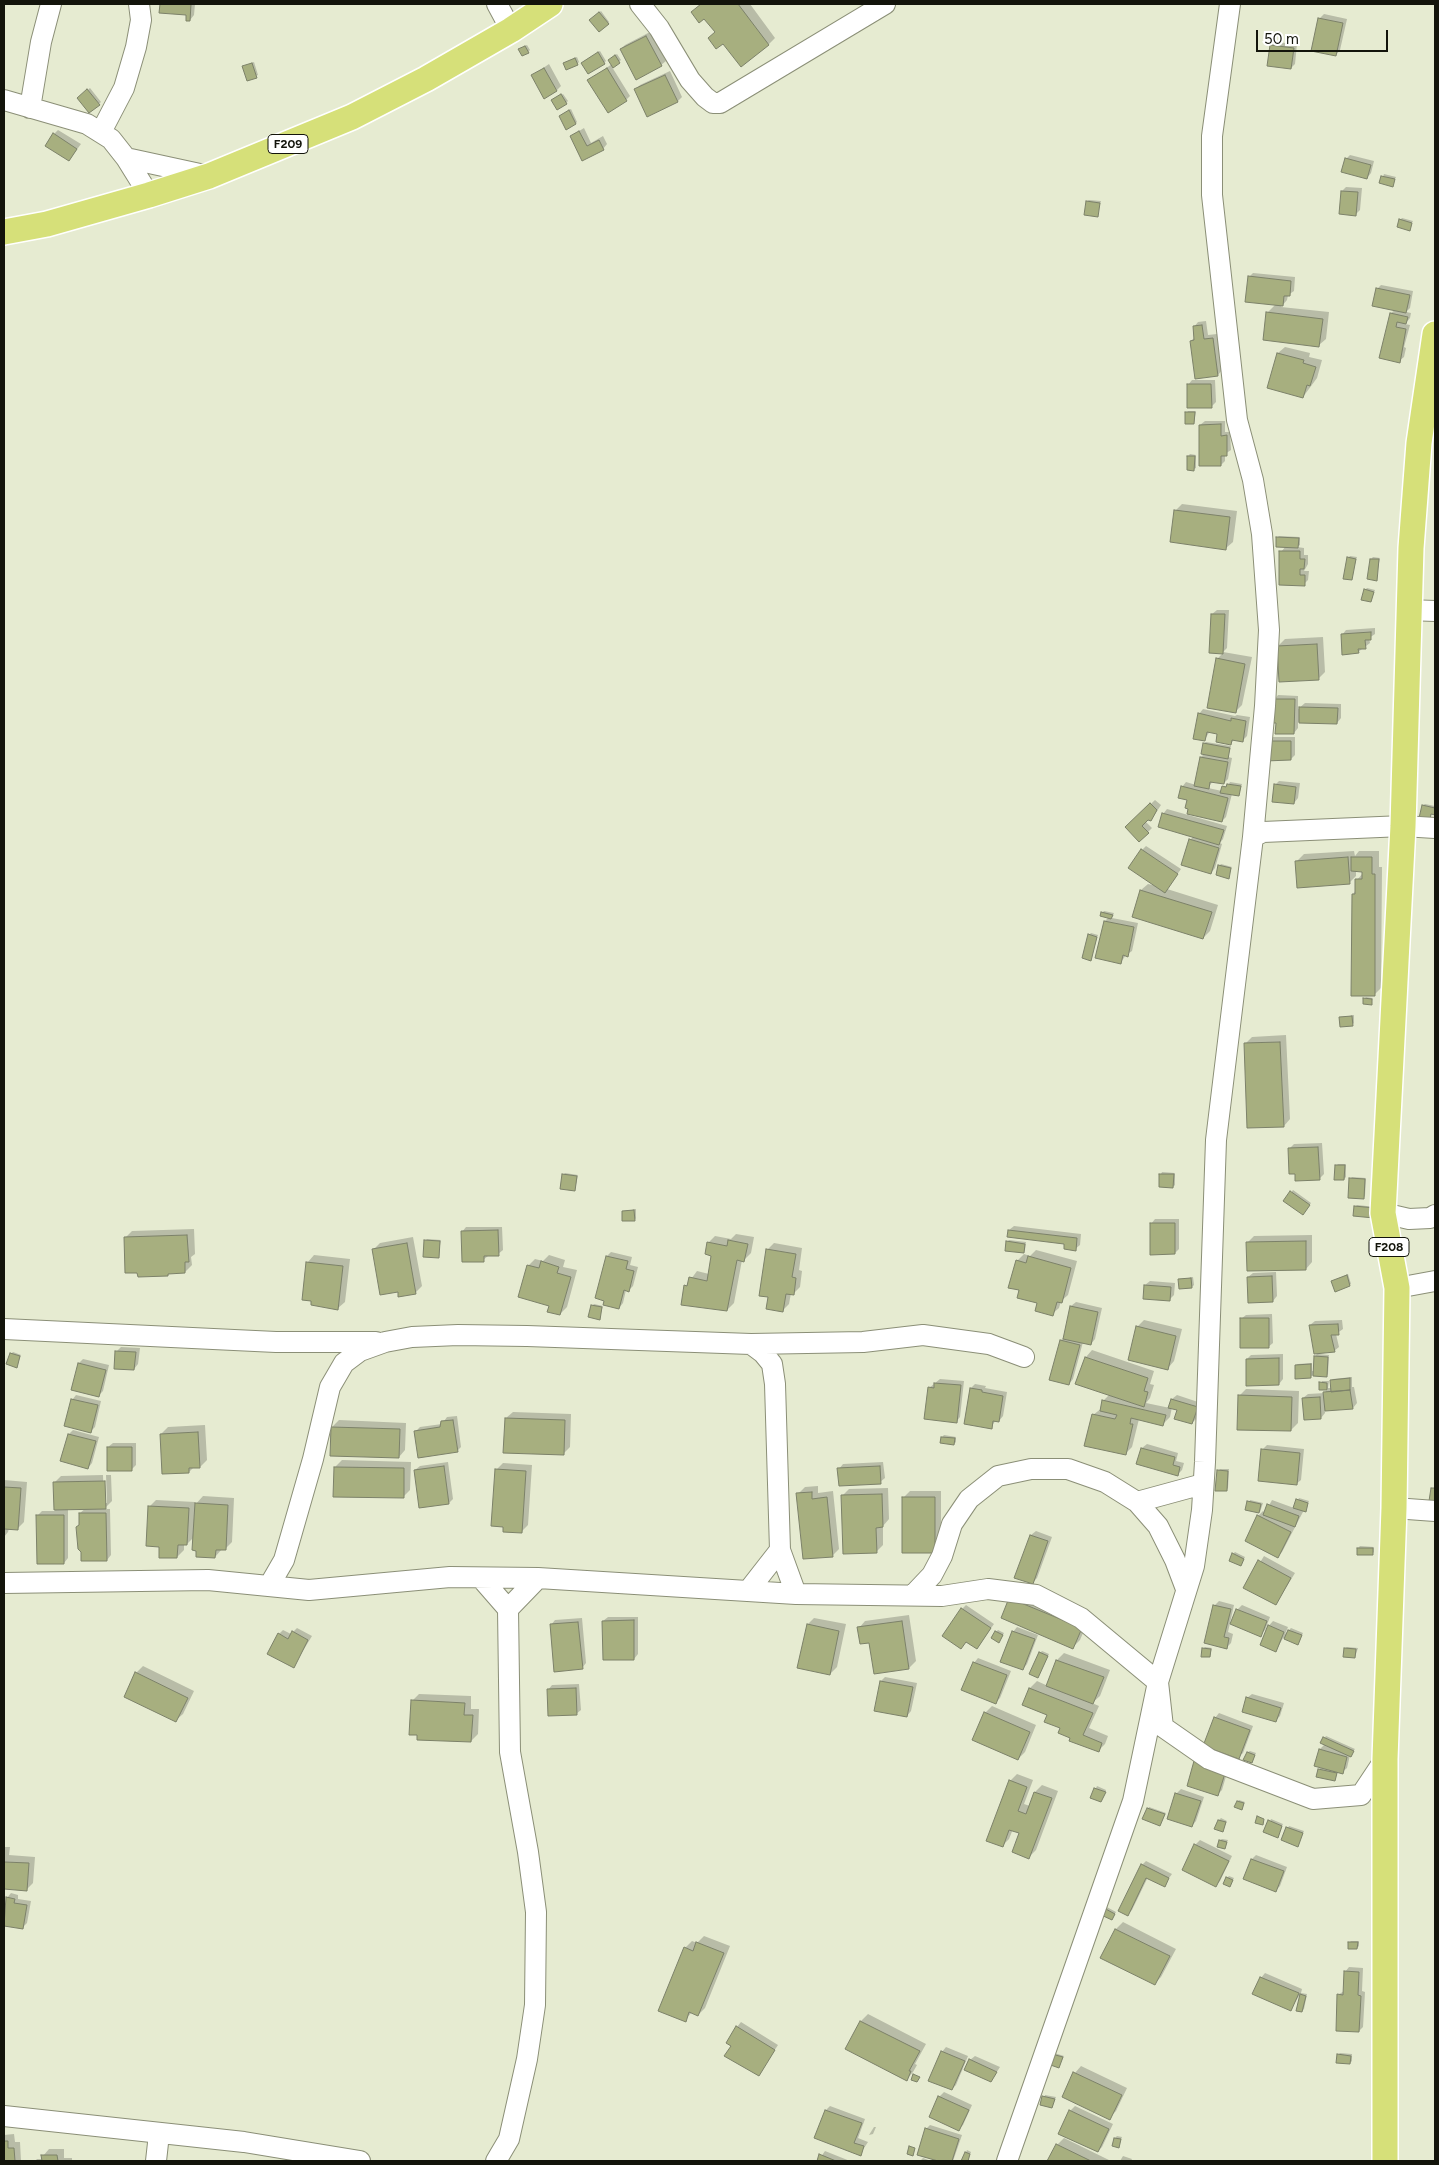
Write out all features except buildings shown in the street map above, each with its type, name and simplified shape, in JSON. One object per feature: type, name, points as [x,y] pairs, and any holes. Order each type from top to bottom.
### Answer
[{"type":"main road","name":"F209","points":[[4,232],[47,224],[209,176],[352,117],[426,79],[512,30],[550,4]]},
{"type":"main road","name":"F208","points":[[1385,2161],[1385,1758],[1394,1508],[1397,1288],[1383,1213],[1403,826],[1408,610],[1419,443],[1435,334]]},
{"type":"street","points":[[30,108],[41,42],[51,4]]},
{"type":"street","points":[[101,132],[124,88],[136,47],[141,20],[140,4]]},
{"type":"street","points":[[497,4],[512,30]]},
{"type":"street","points":[[640,4],[659,28],[690,80],[712,103],[720,103],[885,4]]},
{"type":"street","points":[[1007,2161],[1133,1801],[1158,1682],[1194,1566],[1202,1510],[1216,1140],[1253,837],[1269,630],[1262,534],[1253,480],[1237,420],[1212,195],[1212,136],[1230,4]]},
{"type":"street","points":[[4,100],[87,124],[101,132],[111,139],[126,158],[149,195]]},
{"type":"street","points":[[126,158],[209,176]]},
{"type":"street","points":[[1408,610],[1435,611]]},
{"type":"street","points":[[1253,837],[1263,832],[1403,826],[1435,828]]},
{"type":"street","points":[[1383,1213],[1409,1219],[1430,1218],[1435,1215]]},
{"type":"street","points":[[1397,1288],[1435,1281]]},
{"type":"street","points":[[4,1330],[276,1342],[385,1342]]},
{"type":"street","points":[[269,1586],[284,1560],[313,1458],[330,1387],[344,1363],[360,1351],[385,1342],[412,1337],[458,1335],[751,1344],[863,1342],[923,1335],[989,1344],[1024,1357]]},
{"type":"street","points":[[751,1344],[763,1353],[772,1364],[775,1384],[780,1550],[796,1594]]},
{"type":"street","points":[[914,1595],[932,1575],[942,1556],[952,1524],[969,1498],[998,1476],[1031,1469],[1068,1469],[1105,1482],[1137,1502],[1158,1526],[1175,1560],[1186,1589]]},
{"type":"street","points":[[1137,1502],[1203,1484]]},
{"type":"street","points":[[1394,1508],[1435,1511]]},
{"type":"street","points":[[748,1591],[780,1550]]},
{"type":"street","points":[[4,1583],[208,1580],[308,1590],[450,1577],[538,1578],[796,1594],[942,1596],[988,1589],[1036,1595],[1080,1618],[1158,1682],[1163,1727],[1209,1759],[1313,1799],[1361,1796],[1385,1758]]},
{"type":"street","points":[[481,1578],[508,1609],[510,1752],[528,1852],[536,1912],[535,2006],[527,2059],[508,2140],[496,2161]]},
{"type":"street","points":[[508,1609],[538,1578]]},
{"type":"street","points":[[4,2116],[244,2142],[360,2161]]},
{"type":"street","points":[[156,2161],[159,2134]]}]
